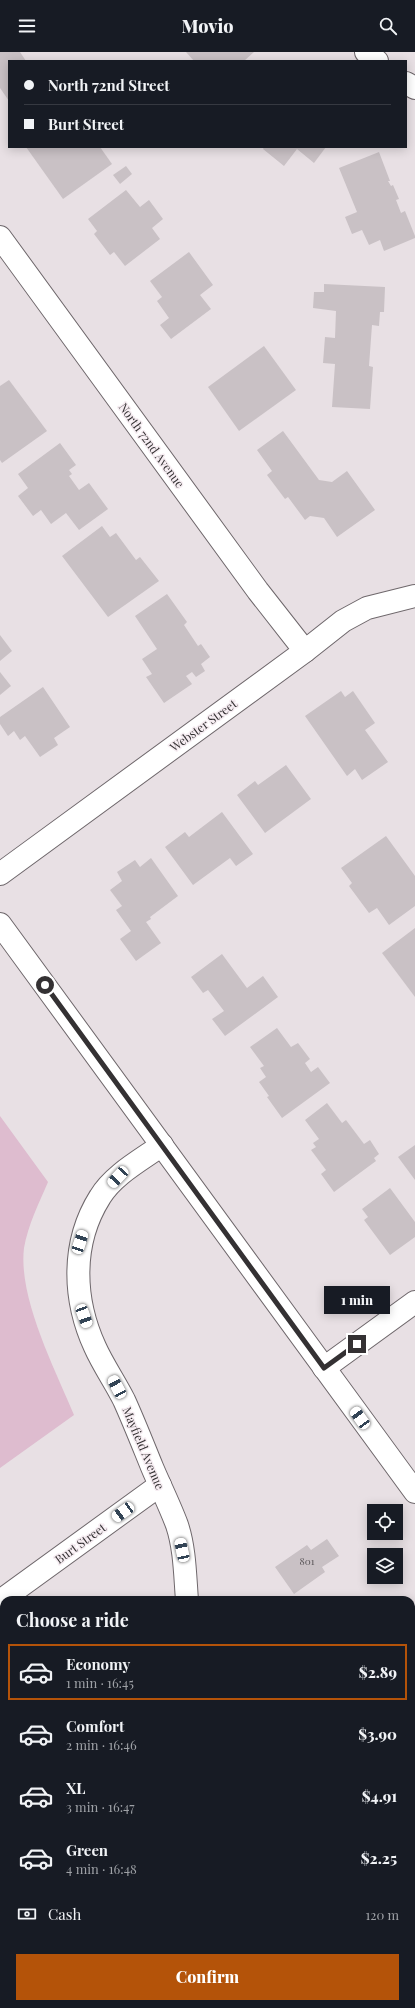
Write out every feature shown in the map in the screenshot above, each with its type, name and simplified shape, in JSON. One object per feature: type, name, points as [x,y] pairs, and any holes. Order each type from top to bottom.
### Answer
[{"type":"street","points":[[366,52],[376,60]]},
{"type":"street","name":"North 72nd Avenue","points":[[0,237],[258,591],[306,651]]},
{"type":"street","name":"Webster Street","points":[[0,874],[306,651],[343,621],[367,608],[415,596]]},
{"type":"street","points":[[0,924],[415,1492]]},
{"type":"street","name":"Mayfield Avenue","points":[[162,1145],[118,1177],[100,1196],[80,1242],[78,1290],[84,1316],[95,1347],[124,1400],[177,1526],[182,1550],[187,1596]]},
{"type":"street","points":[[324,1368],[415,1302]]},
{"type":"street","name":"Burt Street","points":[[7,1596],[160,1486]]},
{"type":"shaded area","points":[[0,1116],[48,1182],[28,1231],[24,1248],[24,1268],[32,1311],[48,1355],[74,1415],[0,1468]]},
{"type":"building","points":[[0,52],[20,52],[25,60],[8,60],[8,100],[0,88]]},
{"type":"building","points":[[186,52],[254,52],[245,60],[193,60]]},
{"type":"building","points":[[27,148],[101,148],[112,164],[63,199]]},
{"type":"building","points":[[325,148],[314,163],[297,149],[284,166],[263,149]]},
{"type":"building","points":[[379,152],[390,181],[388,181],[391,186],[393,185],[399,199],[396,200],[401,213],[405,211],[415,236],[415,238],[384,251],[380,240],[369,245],[362,230],[352,234],[345,217],[357,212],[339,168]]},
{"type":"building","points":[[126,166],[132,174],[120,184],[113,175]]},
{"type":"building","points":[[126,190],[140,207],[149,200],[163,219],[152,228],[160,239],[125,266],[114,252],[110,255],[94,234],[97,231],[88,219]]},
{"type":"building","points":[[189,252],[213,285],[200,295],[211,309],[171,339],[160,325],[169,318],[157,301],[162,297],[150,281]]},
{"type":"building","points":[[324,284],[385,287],[384,312],[380,312],[379,326],[372,325],[369,366],[373,367],[370,409],[332,407],[335,364],[323,363],[325,337],[335,338],[336,311],[313,308],[314,292],[324,292]]},
{"type":"building","points":[[264,346],[296,390],[239,431],[208,387]]},
{"type":"building","points":[[9,380],[47,431],[2,463],[0,460],[0,386]]},
{"type":"building","points":[[283,431],[319,480],[332,482],[347,471],[375,510],[337,537],[324,518],[310,516],[305,520],[288,497],[285,499],[267,475],[272,471],[257,450]]},
{"type":"building","points":[[60,443],[76,465],[69,470],[72,474],[69,476],[79,490],[89,483],[108,509],[79,530],[66,513],[51,524],[41,510],[33,516],[18,496],[28,488],[18,474]]},
{"type":"building","points":[[102,526],[110,537],[116,533],[136,560],[140,557],[159,581],[108,617],[62,556]]},
{"type":"building","points":[[167,594],[187,622],[184,625],[198,646],[201,644],[210,657],[201,664],[205,671],[196,677],[192,672],[186,676],[192,684],[164,703],[146,677],[152,674],[142,659],[157,649],[135,616]]},
{"type":"building","points":[[0,635],[12,651],[0,661]]},
{"type":"building","points":[[0,672],[11,686],[0,695]]},
{"type":"building","points":[[43,687],[70,727],[54,738],[58,745],[40,757],[25,736],[20,740],[14,731],[8,736],[0,724],[0,717]]},
{"type":"building","points":[[341,691],[345,697],[353,691],[375,723],[365,730],[388,762],[362,780],[355,769],[347,776],[305,716]]},
{"type":"building","points":[[286,765],[311,799],[265,833],[237,795],[255,781],[258,785]]},
{"type":"building","points":[[222,812],[253,854],[236,866],[230,858],[193,885],[165,847],[185,832],[189,837]]},
{"type":"building","points":[[386,836],[415,876],[415,906],[389,925],[377,908],[369,913],[349,886],[352,883],[341,868]]},
{"type":"building","points":[[151,858],[178,896],[150,917],[151,919],[146,922],[161,943],[136,961],[120,939],[131,931],[116,910],[122,906],[110,890],[122,881],[117,872],[135,860],[140,867]]},
{"type":"building","points":[[415,928],[415,997],[382,953]]},
{"type":"building","points":[[222,954],[247,988],[263,976],[278,997],[225,1036],[212,1019],[224,1011],[208,990],[203,993],[191,977]]},
{"type":"building","points":[[277,1028],[291,1047],[298,1043],[310,1059],[305,1063],[311,1072],[318,1067],[330,1083],[282,1118],[267,1097],[269,1096],[259,1082],[266,1077],[260,1068],[264,1066],[250,1047]]},
{"type":"building","points":[[327,1103],[342,1123],[346,1120],[364,1144],[370,1140],[379,1154],[374,1158],[376,1161],[334,1192],[321,1174],[326,1170],[311,1150],[316,1147],[313,1143],[319,1139],[305,1120]]},
{"type":"building","points":[[415,1145],[415,1180],[398,1157]]},
{"type":"building","points":[[390,1188],[415,1222],[415,1237],[390,1255],[364,1220],[368,1217],[362,1209]]},
{"type":"building","points":[[327,1539],[339,1556],[322,1567],[325,1572],[294,1594],[275,1567],[307,1545],[311,1550]]},
{"type":"route","points":[[45,985],[324,1368],[357,1344]]}]
